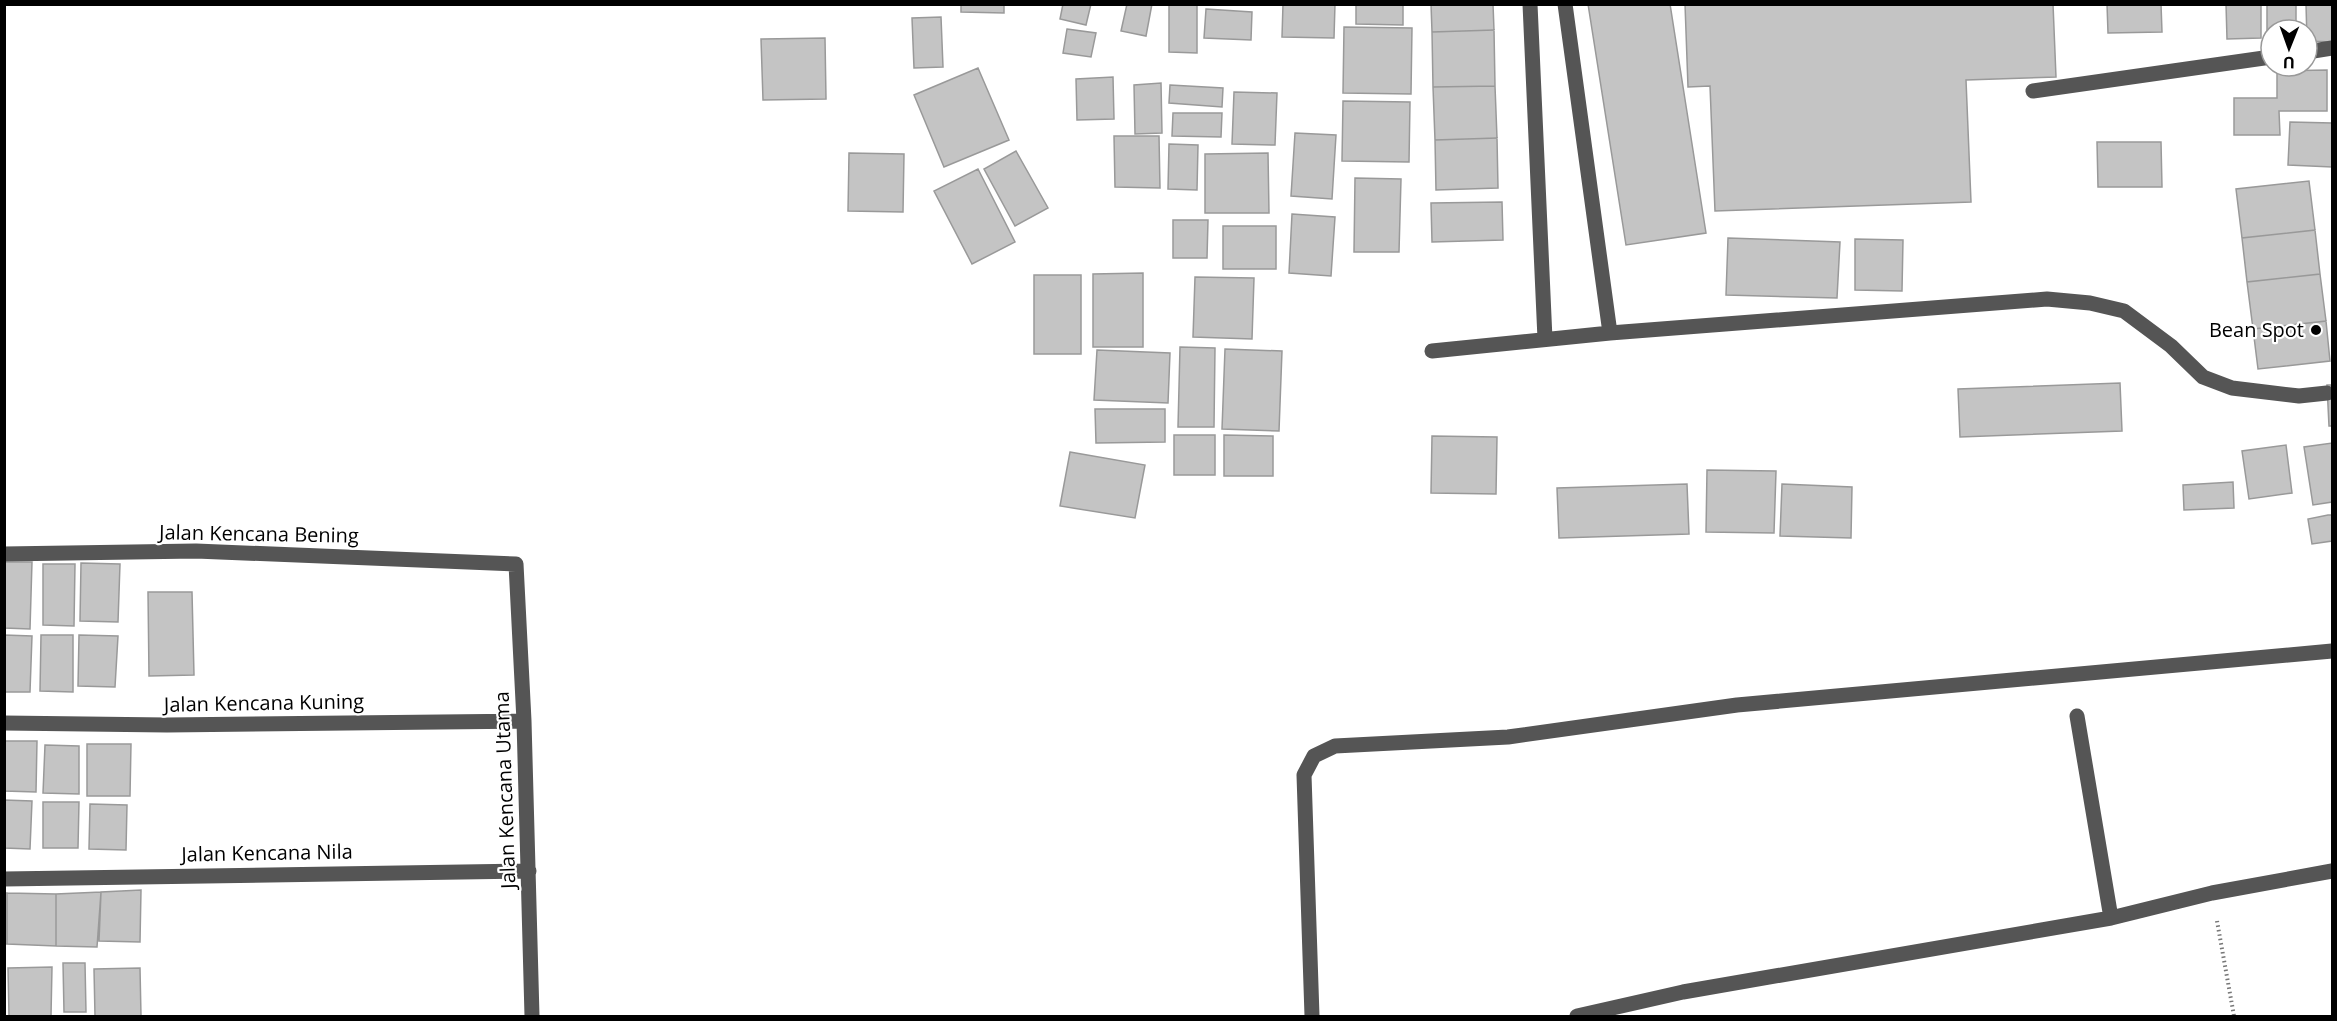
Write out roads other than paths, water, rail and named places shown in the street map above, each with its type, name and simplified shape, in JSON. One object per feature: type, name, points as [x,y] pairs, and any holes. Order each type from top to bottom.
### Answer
[{"type":"street","points":[[1530,4],[1545,339]]},
{"type":"street","points":[[1565,4],[1610,333]]},
{"type":"street","points":[[2033,91],[2259,59]]},
{"type":"street","points":[[1432,351],[1610,333],[2047,299],[2090,303],[2124,311],[2171,346],[2203,377],[2232,388],[2299,396],[2327,393]]},
{"type":"street","name":"Jalan Kencana Bening","points":[[4,554],[196,552],[513,563]]},
{"type":"street","name":"Jalan Kencana Utama","points":[[513,563],[516,564],[517,570],[524,721],[532,1017]]},
{"type":"street","points":[[1312,1017],[1304,775],[1314,756],[1335,746],[1508,737],[1737,705],[2332,651]]},
{"type":"street","points":[[2077,716],[2111,918]]},
{"type":"street","name":"Jalan Kencana Kuning","points":[[4,723],[167,725],[524,721]]},
{"type":"street","name":"Jalan Kencana Nila","points":[[4,879],[529,871]]},
{"type":"street","points":[[1577,1017],[1683,992],[2111,918],[2212,894],[2332,871]]},
{"type":"place","name":"Bean Spot","points":[[2316,330]]}]
